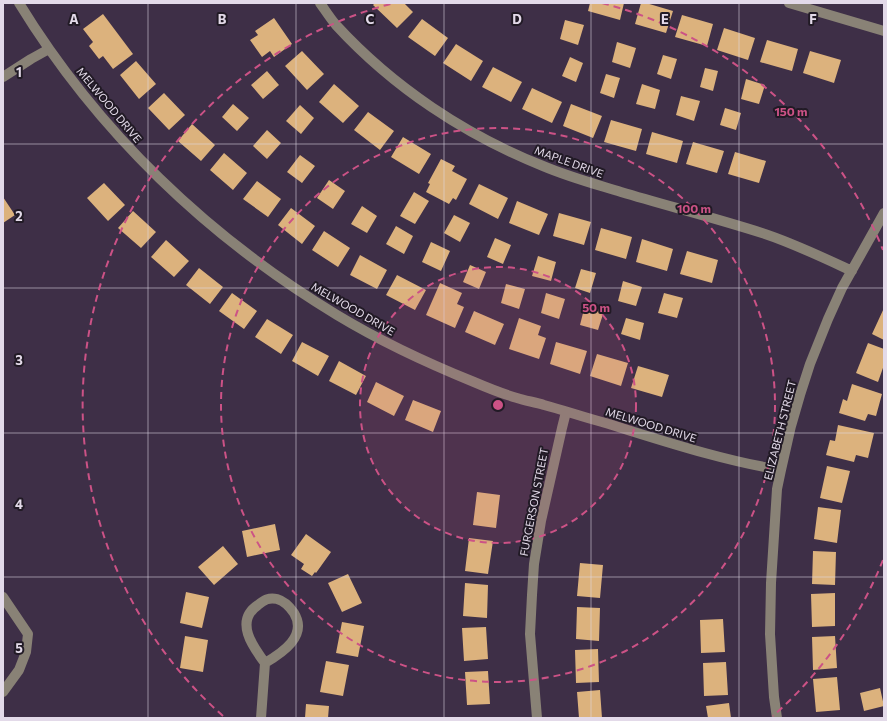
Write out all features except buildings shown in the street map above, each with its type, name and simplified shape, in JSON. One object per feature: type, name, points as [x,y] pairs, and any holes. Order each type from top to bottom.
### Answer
[{"type":"street","name":"MELWOOD DRIVE","points":[[19,3],[49,49],[97,112],[135,154],[171,190],[208,224],[242,251],[289,284],[338,315],[381,340],[421,360],[517,398],[701,452],[781,470]]},
{"type":"street","name":"MAPLE DRIVE","points":[[320,3],[335,24],[390,76],[454,122],[513,154],[587,182],[762,233],[805,249],[852,271]]},
{"type":"street","points":[[789,3],[884,31]]},
{"type":"street","points":[[3,77],[49,49]]},
{"type":"street","name":"ELIZABETH STREET","points":[[778,718],[774,697],[770,634],[771,583],[777,489],[792,426],[810,364],[842,288],[884,213]]},
{"type":"street","name":"FURGERSON STREET","points":[[537,718],[530,634],[534,564],[541,521],[566,412]]},
{"type":"street","points":[[3,597],[28,634],[26,652],[19,670],[3,692]]},
{"type":"street","points":[[261,718],[265,663],[253,647],[247,632],[247,617],[252,608],[268,598],[277,599],[284,602],[292,611],[297,624],[297,632],[288,648],[278,656],[265,663]]}]
